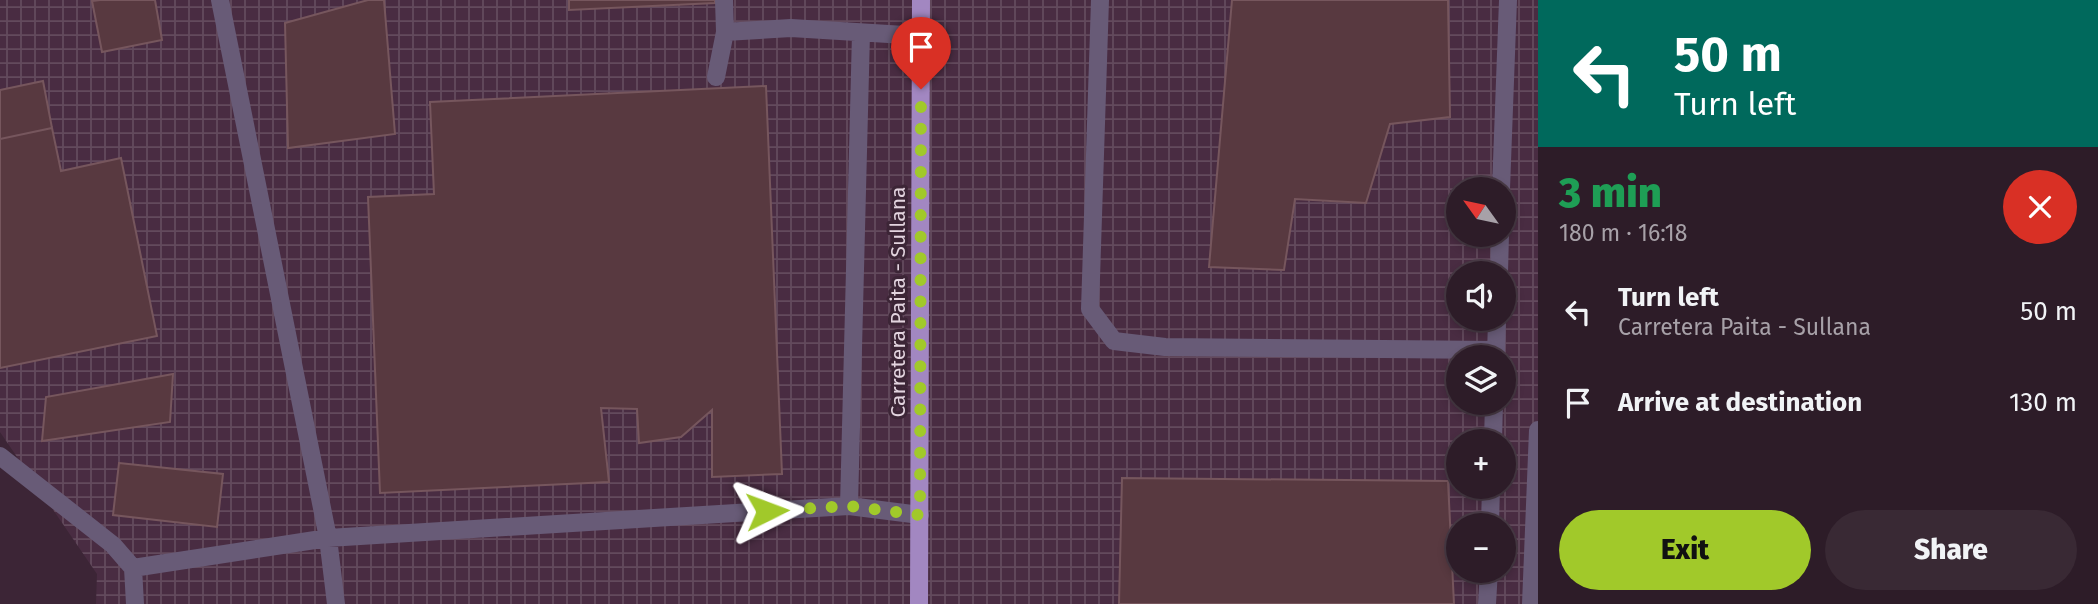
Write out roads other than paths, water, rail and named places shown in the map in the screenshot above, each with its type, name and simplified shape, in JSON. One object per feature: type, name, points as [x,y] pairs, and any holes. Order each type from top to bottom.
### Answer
[{"type":"main road","name":"Carretera Paita - Sullana","points":[[919,604],[921,0]]},
{"type":"street","points":[[220,0],[328,538],[336,604]]},
{"type":"street","points":[[716,77],[725,32],[724,0]]},
{"type":"street","points":[[1100,0],[1090,309],[1114,341],[1165,347],[1446,353]]},
{"type":"street","points":[[1501,177],[1508,0]]},
{"type":"street","points":[[725,32],[791,28],[921,36]]},
{"type":"street","points":[[849,506],[861,33]]},
{"type":"street","points":[[1531,604],[1538,430]]},
{"type":"street","points":[[0,456],[113,545],[134,568],[135,604]]},
{"type":"street","points":[[134,568],[328,538],[849,506],[920,515]]},
{"type":"street","points":[[1487,604],[1488,583]]}]
